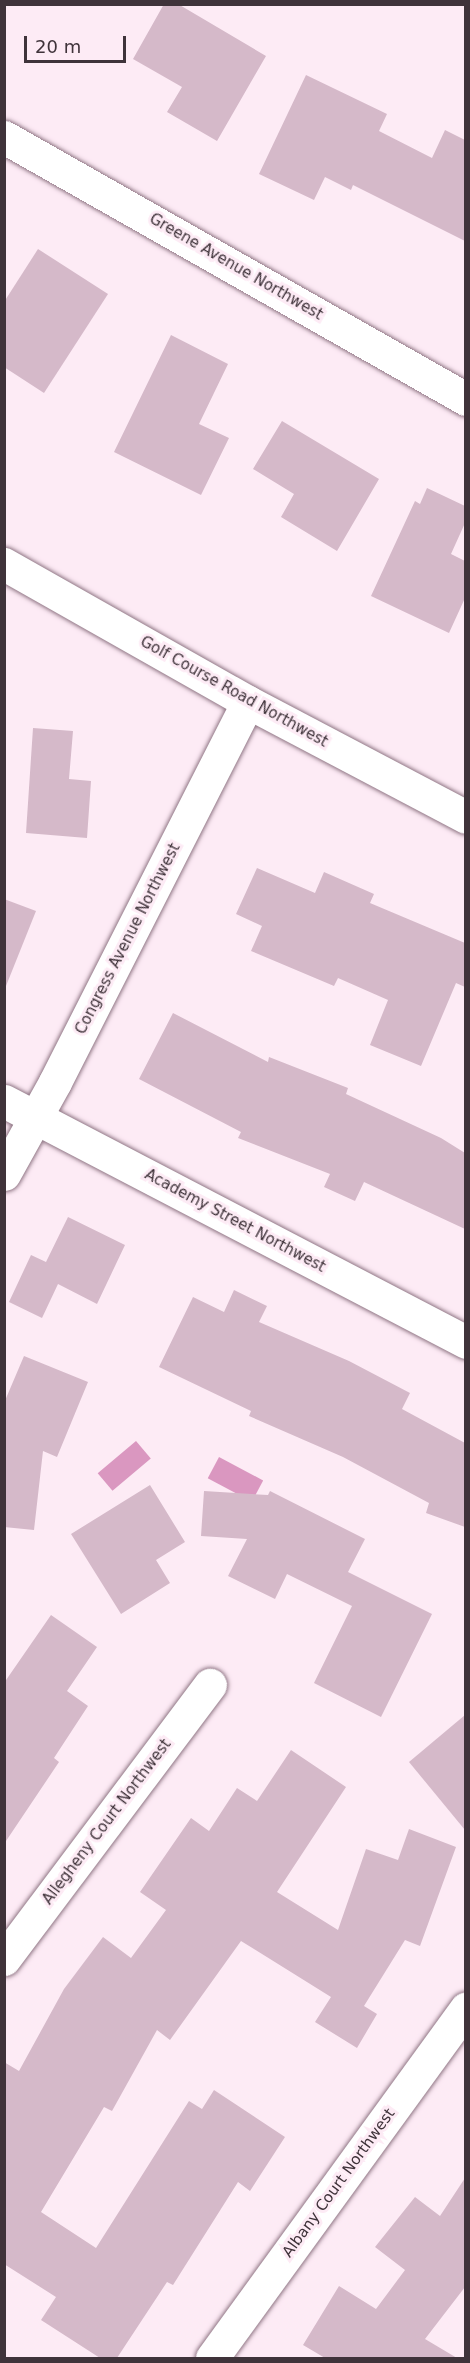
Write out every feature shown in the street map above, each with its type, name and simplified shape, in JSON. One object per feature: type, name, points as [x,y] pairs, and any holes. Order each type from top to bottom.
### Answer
[{"type":"street","name":"Greene Avenue Northwest","points":[[4,137],[465,399]]},
{"type":"street","name":"Golf Course Road Northwest","points":[[4,564],[248,702],[465,817]]},
{"type":"street","name":"Congress Avenue Northwest","points":[[4,1174],[248,702]]},
{"type":"street","name":"Academy Street Northwest","points":[[4,1101],[465,1342]]},
{"type":"street","name":"Allegheny Court Northwest","points":[[4,1959],[210,1685]]},
{"type":"street","name":"Albany Court Northwest","points":[[212,2358],[465,2008]]},
{"type":"shaded area","points":[[136,1441],[151,1459],[112,1491],[98,1473]]},
{"type":"shaded area","points":[[219,1457],[263,1480],[252,1502],[208,1478]]},
{"type":"building","points":[[164,4],[178,4],[266,56],[217,141],[167,112],[182,87],[133,59]]},
{"type":"building","points":[[306,75],[387,114],[379,131],[432,158],[445,130],[465,140],[465,241],[353,185],[351,190],[325,177],[314,200],[259,174]]},
{"type":"building","points":[[38,249],[108,294],[44,393],[4,367],[4,302]]},
{"type":"building","points":[[171,335],[228,364],[199,424],[229,438],[201,495],[114,452]]},
{"type":"building","points":[[282,421],[379,479],[337,551],[281,517],[294,494],[253,469]]},
{"type":"building","points":[[427,488],[465,506],[465,523],[451,554],[465,561],[465,598],[449,633],[371,596],[415,501],[420,504]]},
{"type":"building","points":[[33,728],[73,731],[69,779],[91,781],[87,838],[26,833]]},
{"type":"building","points":[[257,868],[315,893],[324,872],[374,894],[370,903],[465,943],[465,987],[456,983],[421,1066],[370,1045],[388,1000],[338,978],[334,986],[251,951],[262,926],[236,914]]},
{"type":"building","points":[[4,899],[36,911],[6,986],[4,985]]},
{"type":"building","points":[[173,1013],[268,1062],[269,1057],[348,1088],[346,1094],[441,1138],[465,1153],[465,1229],[364,1182],[355,1201],[324,1187],[330,1174],[238,1138],[241,1132],[139,1079]]},
{"type":"building","points":[[68,1217],[125,1245],[97,1304],[58,1284],[42,1318],[9,1302],[31,1255],[46,1262]]},
{"type":"building","points":[[234,1290],[267,1306],[259,1322],[349,1361],[410,1393],[402,1409],[465,1443],[465,1527],[426,1513],[429,1503],[343,1457],[249,1416],[251,1411],[159,1367],[193,1297],[224,1312]]},
{"type":"building","points":[[24,1356],[88,1382],[57,1457],[43,1451],[34,1530],[4,1527],[4,1403]]},
{"type":"building","points":[[150,1485],[185,1542],[156,1560],[170,1583],[121,1614],[71,1534]]},
{"type":"building","points":[[204,1491],[268,1495],[270,1491],[365,1539],[348,1572],[432,1614],[381,1717],[314,1683],[352,1606],[287,1574],[275,1599],[228,1576],[247,1539],[201,1536]]},
{"type":"building","points":[[51,1615],[97,1647],[67,1691],[88,1706],[54,1758],[59,1762],[4,1844],[4,1683]]},
{"type":"building","points":[[465,1715],[465,1830],[409,1762]]},
{"type":"building","points":[[291,1750],[346,1787],[277,1892],[338,1930],[366,1849],[398,1860],[409,1829],[456,1847],[420,1946],[405,1940],[364,2006],[377,2014],[357,2048],[315,2022],[331,1997],[241,1941],[170,2040],[157,2030],[112,2111],[104,2107],[41,2212],[96,2248],[189,2101],[202,2109],[214,2090],[285,2137],[250,2191],[238,2182],[173,2285],[167,2282],[117,2358],[100,2358],[41,2320],[56,2297],[4,2264],[4,2062],[19,2071],[64,1989],[103,1937],[131,1958],[166,1910],[140,1892],[191,1818],[209,1831],[237,1788],[257,1801]]},
{"type":"building","points":[[465,2178],[465,2287],[425,2339],[457,2358],[325,2358],[303,2345],[339,2286],[376,2309],[405,2270],[375,2247],[415,2197],[440,2216]]}]
